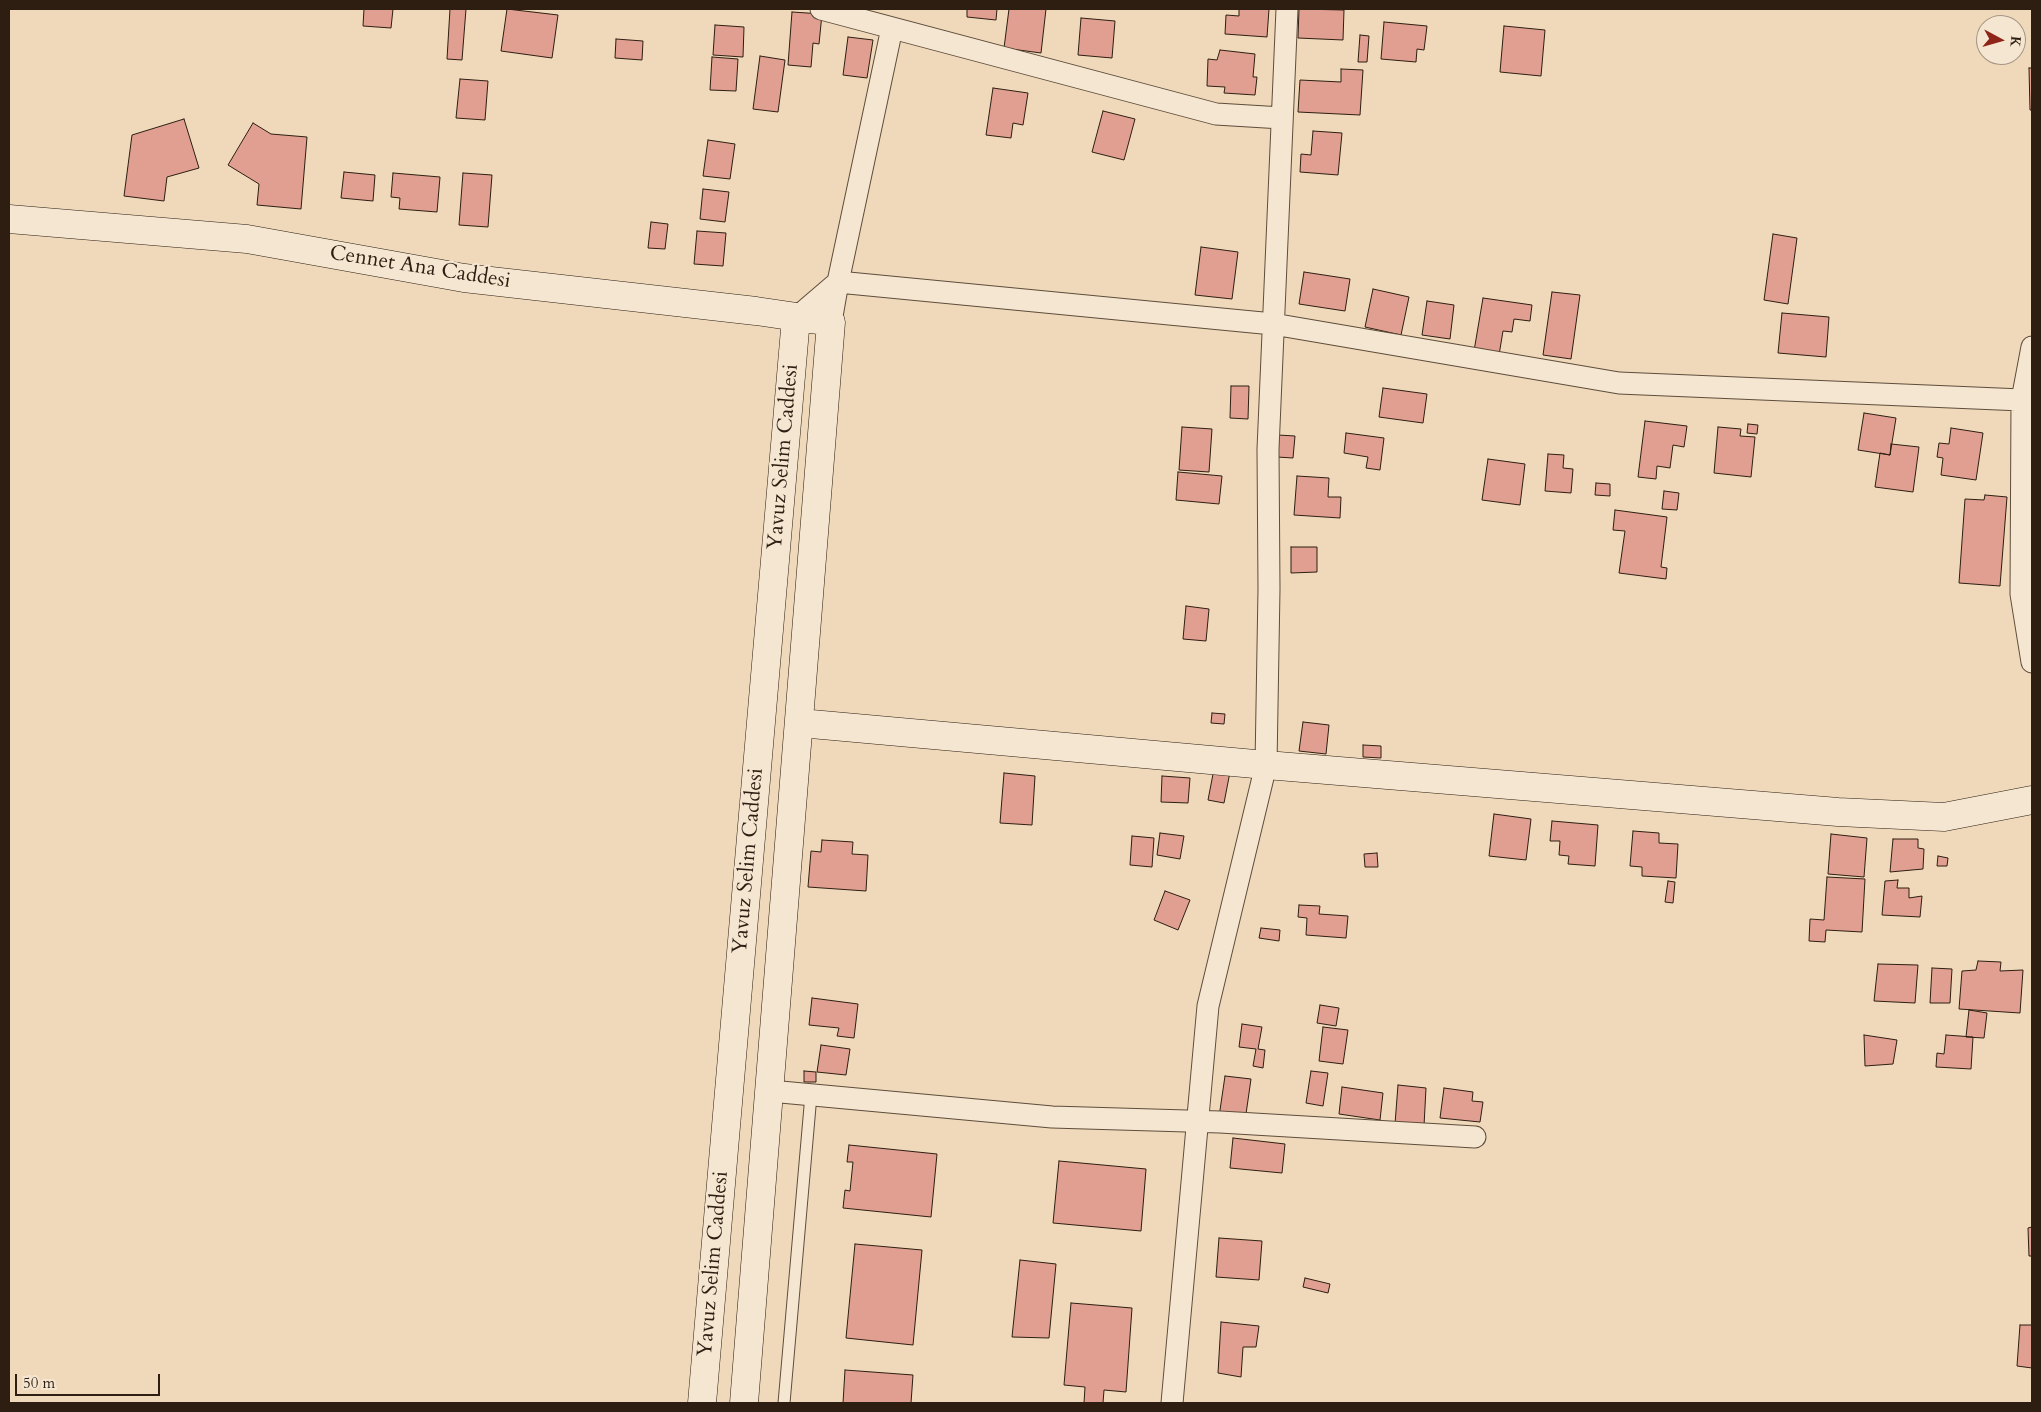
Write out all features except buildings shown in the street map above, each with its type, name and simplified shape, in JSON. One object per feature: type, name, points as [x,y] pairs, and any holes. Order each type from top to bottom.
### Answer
[{"type":"street","points":[[821,9],[1216,114],[1282,118]]},
{"type":"street","points":[[1172,1403],[1208,1006],[1266,765],[1269,589],[1268,449],[1287,9]]},
{"type":"street","points":[[831,322],[892,28]]},
{"type":"street","name":"Cennet Ana Caddesi","points":[[9,219],[247,239],[464,278],[756,311],[831,322]]},
{"type":"street","points":[[796,318],[838,282],[1273,324],[1619,383],[2022,400]]},
{"type":"street","name":"Yavuz Selim Caddesi","points":[[702,1403],[796,318]]},
{"type":"street","name":"Yavuz Selim Caddesi","points":[[744,1403],[831,322]]},
{"type":"street","points":[[2032,347],[2022,400],[2021,594],[2032,662]]},
{"type":"street","points":[[800,723],[1266,765],[1838,812],[1944,816],[2032,800]]},
{"type":"street","points":[[770,1091],[1052,1117],[1197,1123],[1220,1122],[1475,1137]]},
{"type":"lane","points":[[784,1403],[811,1094]]}]
